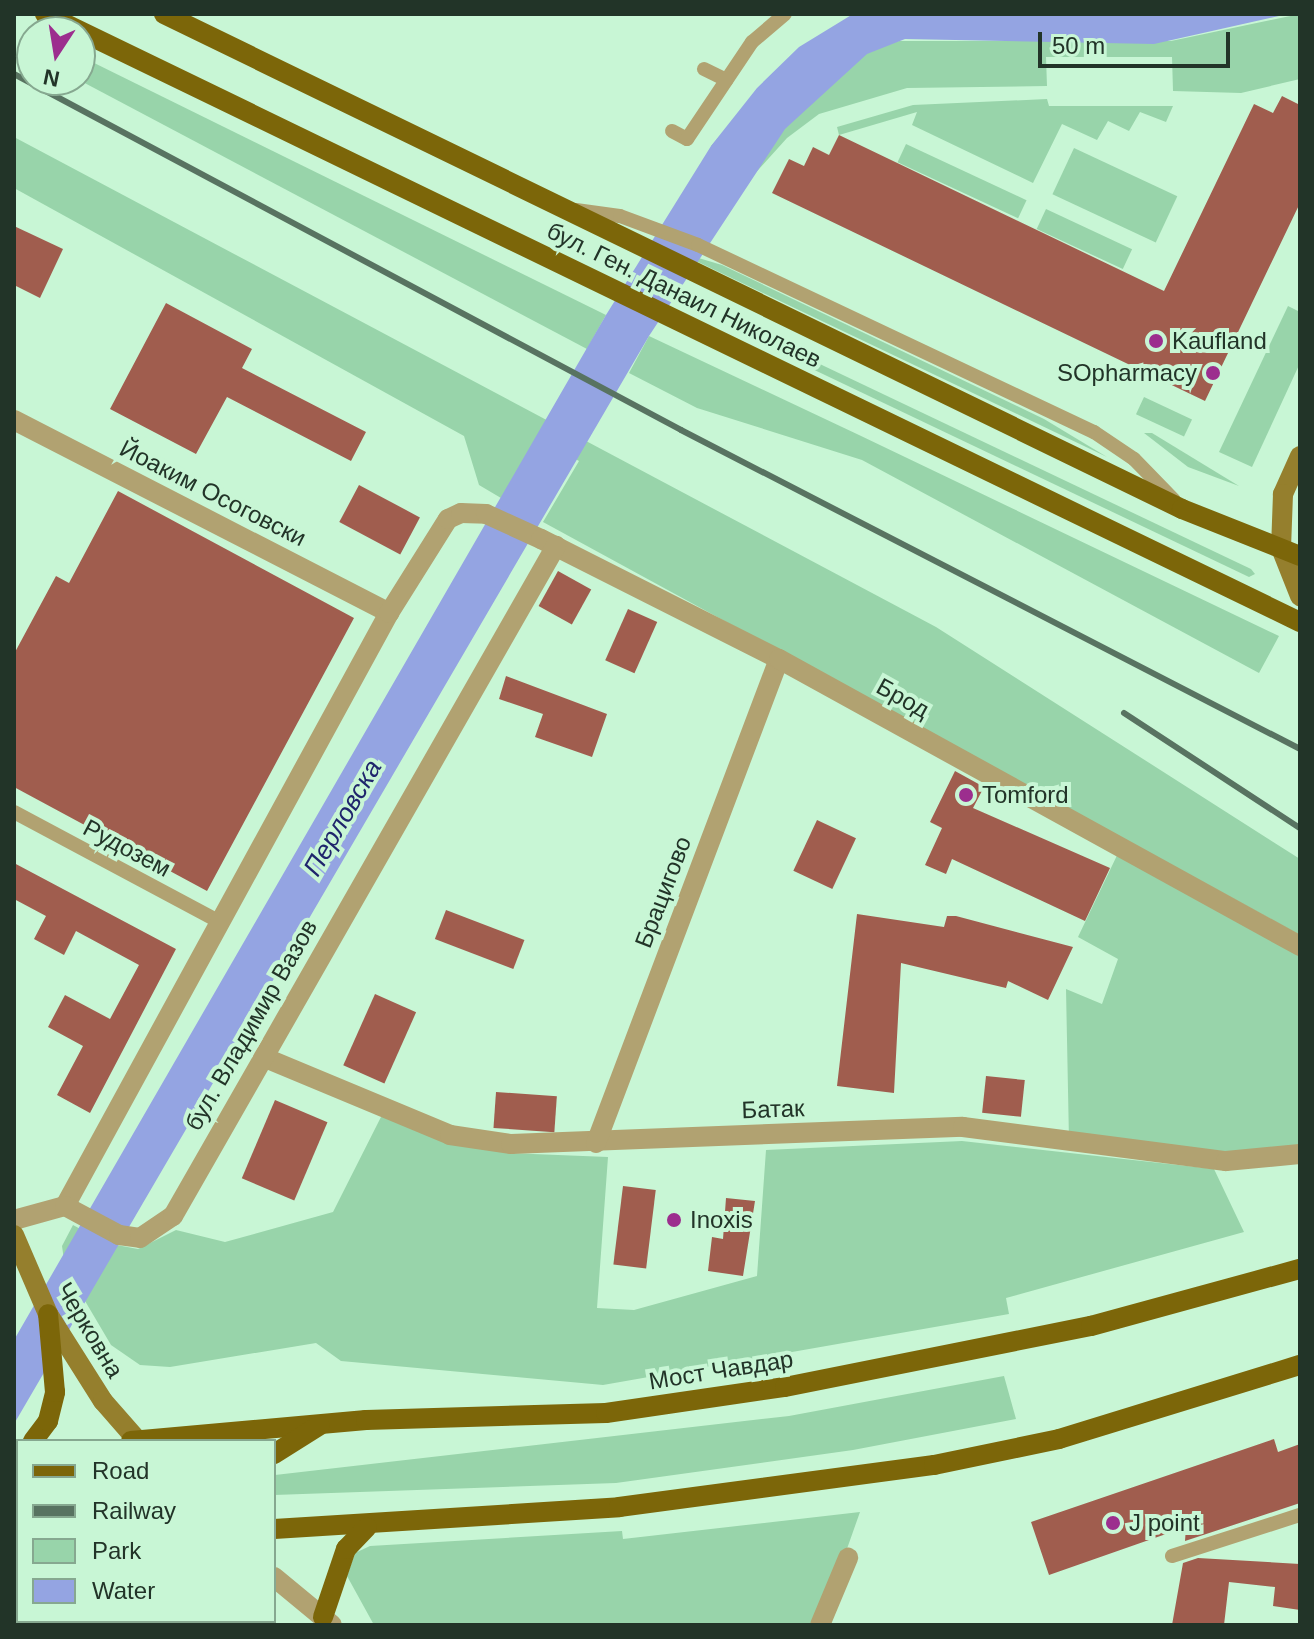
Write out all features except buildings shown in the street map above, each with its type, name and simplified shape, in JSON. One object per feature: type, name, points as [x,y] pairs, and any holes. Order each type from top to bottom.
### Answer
[{"type":"main road","name":"бул. Ген. Данаил Николаев","points":[[45,14],[1300,622]]},
{"type":"main road","name":"бул. Ген. Данаил Николаев","points":[[164,14],[1182,509],[1290,552]]},
{"type":"main road","name":"Мост Чавдар","points":[[157,1439],[324,1423],[606,1413],[945,1359],[1300,1269]]},
{"type":"main road","points":[[34,1439],[48,1421],[55,1392],[48,1314]]},
{"type":"main road","points":[[276,1529],[367,1527],[619,1507],[862,1476],[1059,1439],[1300,1365]]},
{"type":"main road","points":[[276,1453],[324,1423]]},
{"type":"main road","points":[[327,1621],[346,1549],[367,1527]]},
{"type":"street","name":"Йоаким Осоговски","points":[[14,420],[389,613]]},
{"type":"street","points":[[1300,456],[1283,494],[1290,552],[1300,596]]},
{"type":"street","name":"Брод","points":[[389,613],[448,519],[480,512],[549,542],[779,659],[1300,946]]},
{"type":"street","name":"бул. Владимир Вазов","points":[[65,1206],[119,1235],[140,1238],[159,1231],[263,1057],[549,542]]},
{"type":"street","points":[[14,1220],[65,1206],[389,613]]},
{"type":"street","name":"Брацигово","points":[[596,1143],[779,659]]},
{"type":"street","name":"Батак","points":[[263,1057],[450,1135],[511,1144],[963,1127],[1226,1161],[1300,1154]]},
{"type":"street","name":"Черковна","points":[[14,1235],[48,1314],[103,1401],[134,1439]]},
{"type":"street","points":[[820,1625],[848,1558]]},
{"type":"street","points":[[276,1579],[327,1621]]},
{"type":"lane","points":[[672,131],[687,139],[752,42],[785,14]]},
{"type":"lane","points":[[704,69],[727,80]]},
{"type":"lane","points":[[562,208],[620,216],[698,245],[1094,432],[1134,459],[1182,509]]},
{"type":"lane","name":"Рудозем","points":[[14,812],[220,922]]},
{"type":"lane","points":[[1172,1556],[1300,1515]]},
{"type":"green space","points":[[1300,14],[1300,79],[1241,93],[1173,91],[1172,57],[1046,57],[1047,86],[907,88],[819,114],[787,138],[749,180],[711,146],[768,82],[899,41],[1171,41]]},
{"type":"green space","points":[[96,64],[606,315],[587,349],[96,89]]},
{"type":"green space","points":[[1047,99],[1049,106],[1173,106],[1166,122],[1140,112],[1129,131],[1108,121],[1097,140],[1062,124],[1033,183],[912,125],[917,112],[839,135],[837,127],[913,105]]},
{"type":"green space","points":[[14,137],[936,627],[1300,859],[1300,935],[543,522],[579,461],[537,437],[501,498],[479,485],[464,436],[14,188]]},
{"type":"green space","points":[[906,144],[1027,200],[1018,218],[898,162]]},
{"type":"green space","points":[[1074,148],[1177,196],[1156,242],[1052,194]]},
{"type":"green space","points":[[1046,209],[1132,249],[1123,269],[1037,229]]},
{"type":"green space","points":[[675,251],[722,265],[1044,419],[1107,457]]},
{"type":"green space","points":[[1288,306],[1300,312],[1300,363],[1252,467],[1219,452]]},
{"type":"green space","points":[[740,326],[1251,569],[1255,574],[1249,577],[739,334]]},
{"type":"green space","points":[[649,336],[1279,636],[1259,673],[862,460],[697,408],[629,373]]},
{"type":"green space","points":[[1144,397],[1192,419],[1184,437],[1136,414]]},
{"type":"green space","points":[[1144,433],[1152,433],[1239,486],[1188,467]]},
{"type":"green space","points":[[1121,847],[1300,946],[1300,1154],[1226,1161],[1069,1141],[1066,989],[1102,1004],[1118,959],[1078,937]]},
{"type":"green space","points":[[382,1115],[507,1153],[608,1157],[597,1308],[634,1310],[757,1276],[766,1150],[962,1141],[1214,1169],[1244,1232],[1006,1298],[1009,1314],[603,1385],[341,1361],[316,1343],[170,1367],[140,1365],[111,1345],[65,1267],[62,1246],[73,1225],[106,1243],[138,1249],[176,1230],[225,1242],[333,1212]]},
{"type":"green space","points":[[1004,1376],[1016,1419],[853,1450],[616,1483],[276,1495],[276,1475],[789,1416]]},
{"type":"green space","points":[[860,1512],[820,1625],[374,1625],[347,1576],[355,1553],[370,1546],[622,1531],[623,1539]]},
{"type":"water","name":"Перловска","points":[[853,14],[1288,14],[1154,44],[905,39],[867,54],[785,129],[649,336],[14,1424],[14,1340],[606,315],[711,146],[757,88],[799,47]]},
{"type":"railway","points":[[14,74],[681,430],[1300,749]]},
{"type":"railway","points":[[1124,713],[1300,828]]},
{"type":"place","name":"Kaufland","points":[[1156,341]]},
{"type":"place","name":"SOpharmacy","points":[[1213,373]]},
{"type":"place","name":"Tomford","points":[[966,795]]},
{"type":"place","name":"Inoxis","points":[[674,1220]]},
{"type":"place","name":"J point","points":[[1113,1523]]}]
